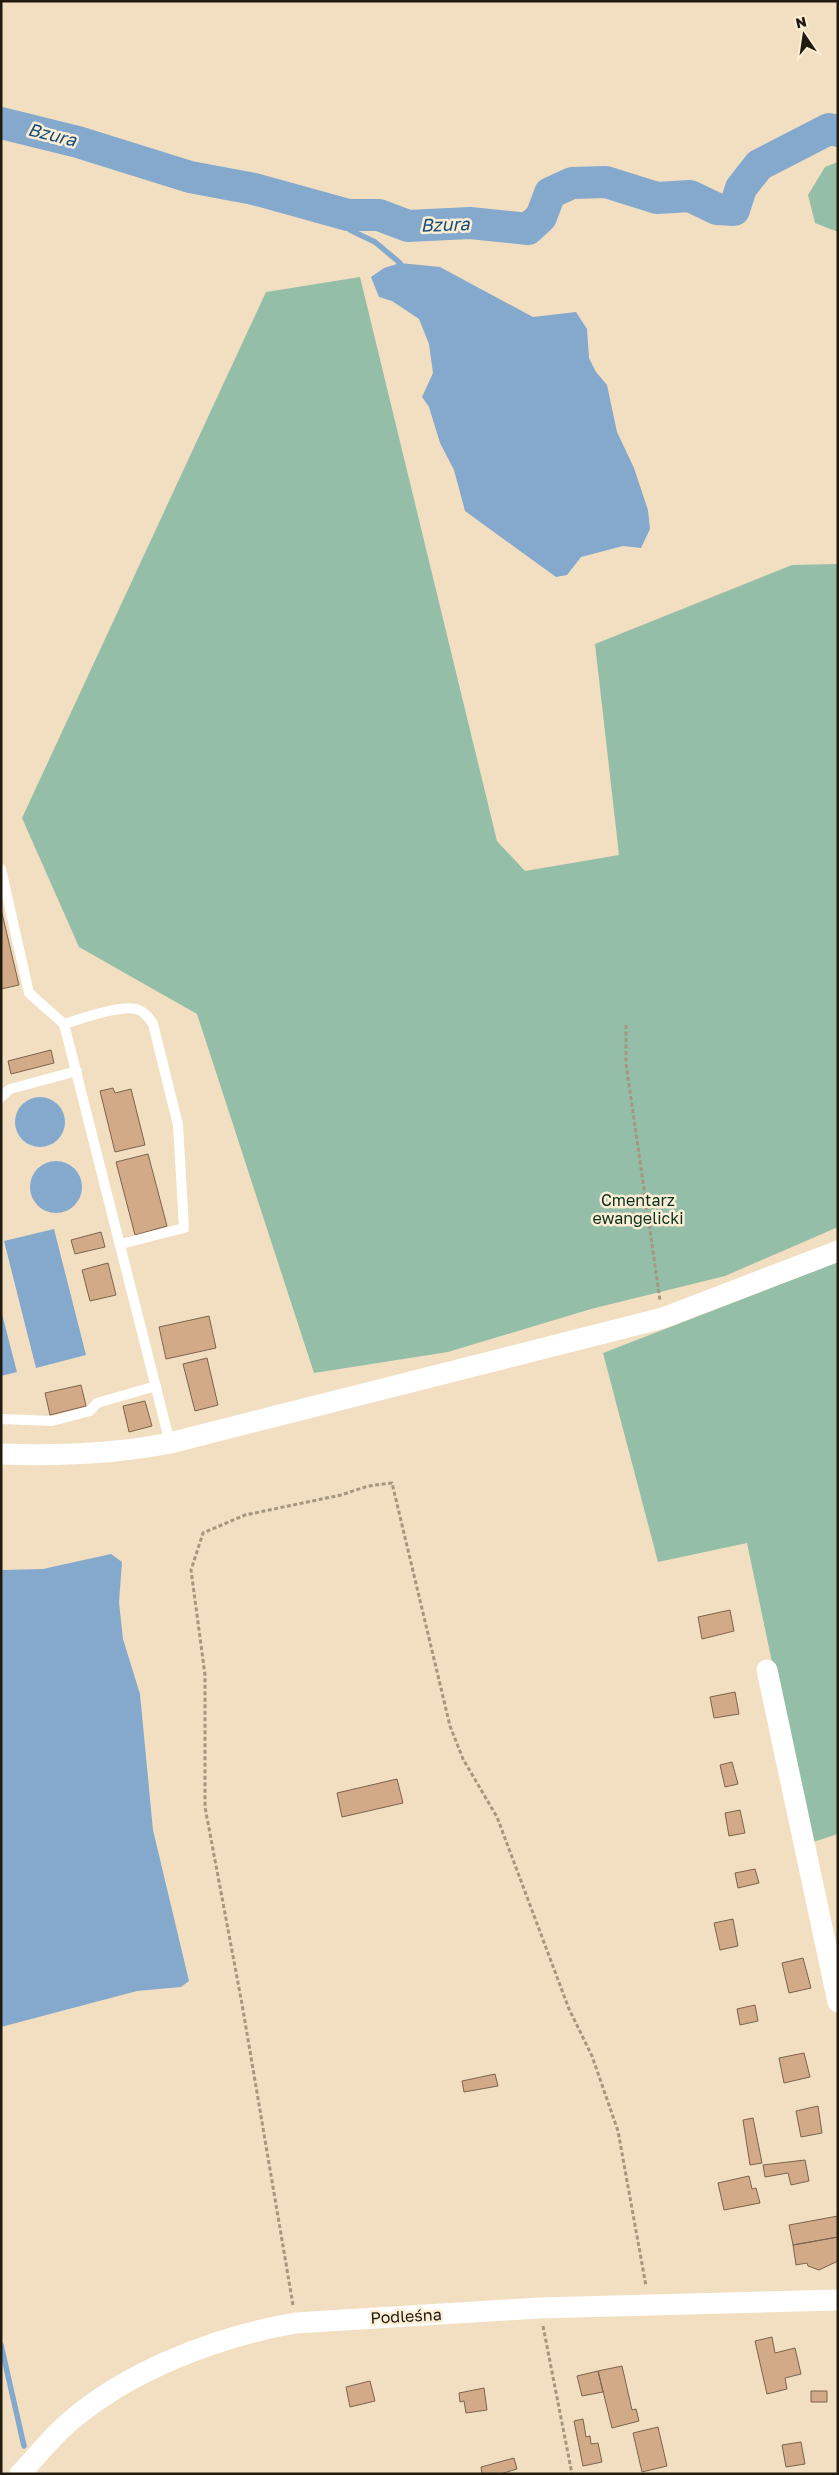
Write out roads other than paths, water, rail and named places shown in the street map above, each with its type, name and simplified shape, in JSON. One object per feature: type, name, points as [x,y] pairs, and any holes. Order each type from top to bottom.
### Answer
[{"type":"street","points":[[1,1454],[42,1455],[138,1449],[170,1444],[663,1318],[838,1250]]},
{"type":"street","points":[[766,1670],[838,2002]]},
{"type":"street","name":"Podleśna","points":[[20,2474],[67,2424],[111,2391],[222,2339],[296,2323],[539,2308],[838,2300]]},
{"type":"lane","points":[[1,869],[29,993],[64,1024],[170,1444]]},
{"type":"lane","points":[[64,1024],[127,1008],[138,1009],[147,1014],[152,1024],[178,1125],[184,1228],[121,1244]]},
{"type":"lane","points":[[1,1097],[10,1089],[77,1071]]},
{"type":"lane","points":[[1,1419],[52,1421],[90,1411],[97,1402],[156,1386]]},
{"type":"water","points":[[400,263],[440,267],[533,317],[576,312],[587,329],[589,358],[596,372],[607,385],[617,432],[634,468],[648,510],[650,529],[641,548],[623,546],[581,557],[567,575],[556,577],[465,511],[454,470],[440,443],[429,407],[422,397],[433,373],[429,344],[419,319],[392,301],[379,297],[371,277],[384,268]]},
{"type":"water","points":[[45,1097],[58,1104],[64,1112],[64,1132],[58,1140],[50,1146],[35,1147],[22,1140],[16,1132],[15,1117],[22,1104],[30,1098]]},
{"type":"water","points":[[56,1161],[66,1163],[74,1169],[80,1177],[82,1187],[80,1197],[74,1205],[66,1211],[56,1213],[46,1211],[38,1205],[32,1197],[30,1187],[32,1177],[38,1169],[46,1163]]},
{"type":"water","points":[[54,1229],[86,1355],[36,1368],[4,1241]]},
{"type":"water","points":[[1,1310],[17,1372],[1,1376]]},
{"type":"water","points":[[111,1554],[122,1562],[119,1602],[123,1639],[140,1694],[153,1830],[189,1981],[181,1987],[137,1991],[1,2027],[1,1570],[43,1569]]},
{"type":"waterway","name":"Bzura","points":[[1,123],[78,142],[190,177],[254,189],[348,215],[379,215],[408,226],[470,223],[528,229],[541,217],[550,193],[572,183],[606,182],[657,198],[690,196],[717,209],[734,210],[741,188],[759,165],[829,129],[838,131]]},
{"type":"waterway","points":[[348,215],[350,230],[375,242],[400,263]]},
{"type":"waterway","points":[[1,2345],[24,2446]]},
{"type":"park label","name":"Cmentarz ewangelicki","points":[[638,1209]]}]
